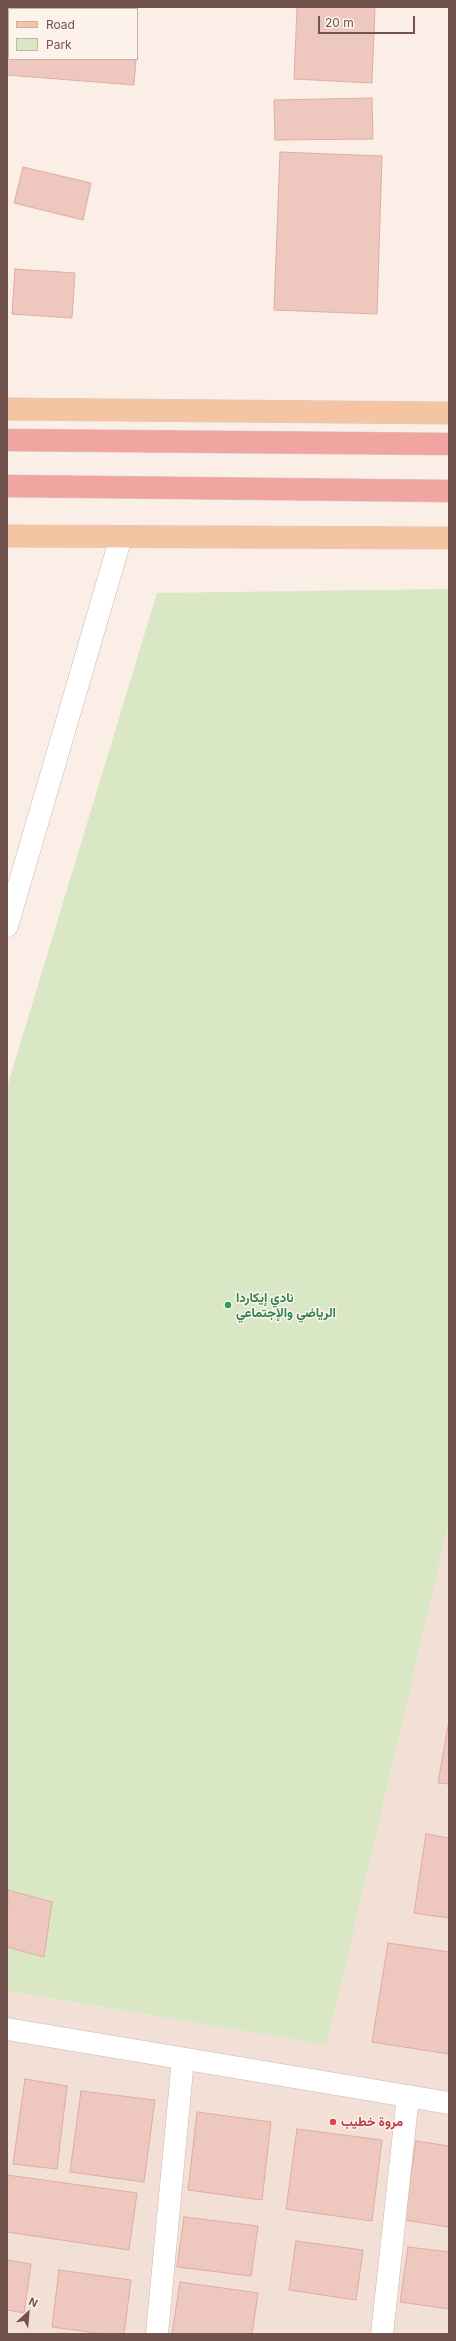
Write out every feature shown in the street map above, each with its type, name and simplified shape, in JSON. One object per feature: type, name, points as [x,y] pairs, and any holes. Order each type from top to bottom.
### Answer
[{"type":"highway","points":[[7,440],[449,444]]},
{"type":"highway","points":[[7,486],[449,491]]},
{"type":"main road","points":[[7,409],[449,413]]},
{"type":"main road","points":[[7,536],[449,538]]},
{"type":"street","points":[[7,926],[121,537]]},
{"type":"street","points":[[7,2029],[449,2103]]},
{"type":"street","points":[[157,2334],[184,2059]]},
{"type":"street","points":[[382,2334],[408,2096]]},
{"type":"shaded area","points":[[449,1523],[449,2334],[7,2334],[7,1991],[327,2045]]},
{"type":"green space","name":"نادي إيكاردا الرياضي والإجتماعي","points":[[449,589],[449,1523],[327,2045],[7,1991],[7,1087],[157,593]]},
{"type":"building","points":[[297,7],[375,7],[372,83],[294,79]]},
{"type":"building","points":[[7,49],[8,60],[136,60],[134,85],[7,75]]},
{"type":"building","points":[[372,98],[373,139],[275,140],[274,100]]},
{"type":"building","points":[[280,152],[382,156],[377,314],[274,310]]},
{"type":"building","points":[[23,167],[91,183],[83,220],[14,203]]},
{"type":"building","points":[[15,269],[75,273],[72,318],[12,314]]},
{"type":"building","points":[[449,1720],[449,1784],[438,1783]]},
{"type":"building","points":[[426,1834],[449,1838],[449,1918],[414,1913]]},
{"type":"building","points":[[8,1890],[52,1902],[44,1957],[7,1947]]},
{"type":"building","points":[[388,1943],[449,1952],[449,2054],[372,2042]]},
{"type":"building","points":[[25,2079],[67,2086],[57,2169],[13,2164]]},
{"type":"building","points":[[81,2091],[155,2100],[144,2182],[70,2172]]},
{"type":"building","points":[[197,2112],[271,2122],[262,2200],[188,2190]]},
{"type":"building","points":[[297,2129],[382,2140],[372,2221],[286,2209]]},
{"type":"building","points":[[416,2141],[449,2146],[449,2227],[404,2220]]},
{"type":"building","points":[[7,2175],[137,2193],[129,2250],[7,2232]]},
{"type":"building","points":[[184,2217],[258,2226],[251,2276],[177,2267]]},
{"type":"building","points":[[296,2241],[363,2250],[356,2300],[289,2290]]},
{"type":"building","points":[[408,2247],[449,2252],[449,2309],[400,2302]]},
{"type":"building","points":[[7,2260],[31,2264],[24,2313],[7,2310]]},
{"type":"building","points":[[59,2270],[131,2280],[124,2334],[104,2334],[52,2327]]},
{"type":"building","points":[[180,2282],[258,2293],[252,2334],[172,2334]]},
{"type":"place","name":"نادي إيكاردا الرياضي والإجتماعي","points":[[228,1305]]},
{"type":"place","name":"مروة خطيب","points":[[333,2122]]}]
